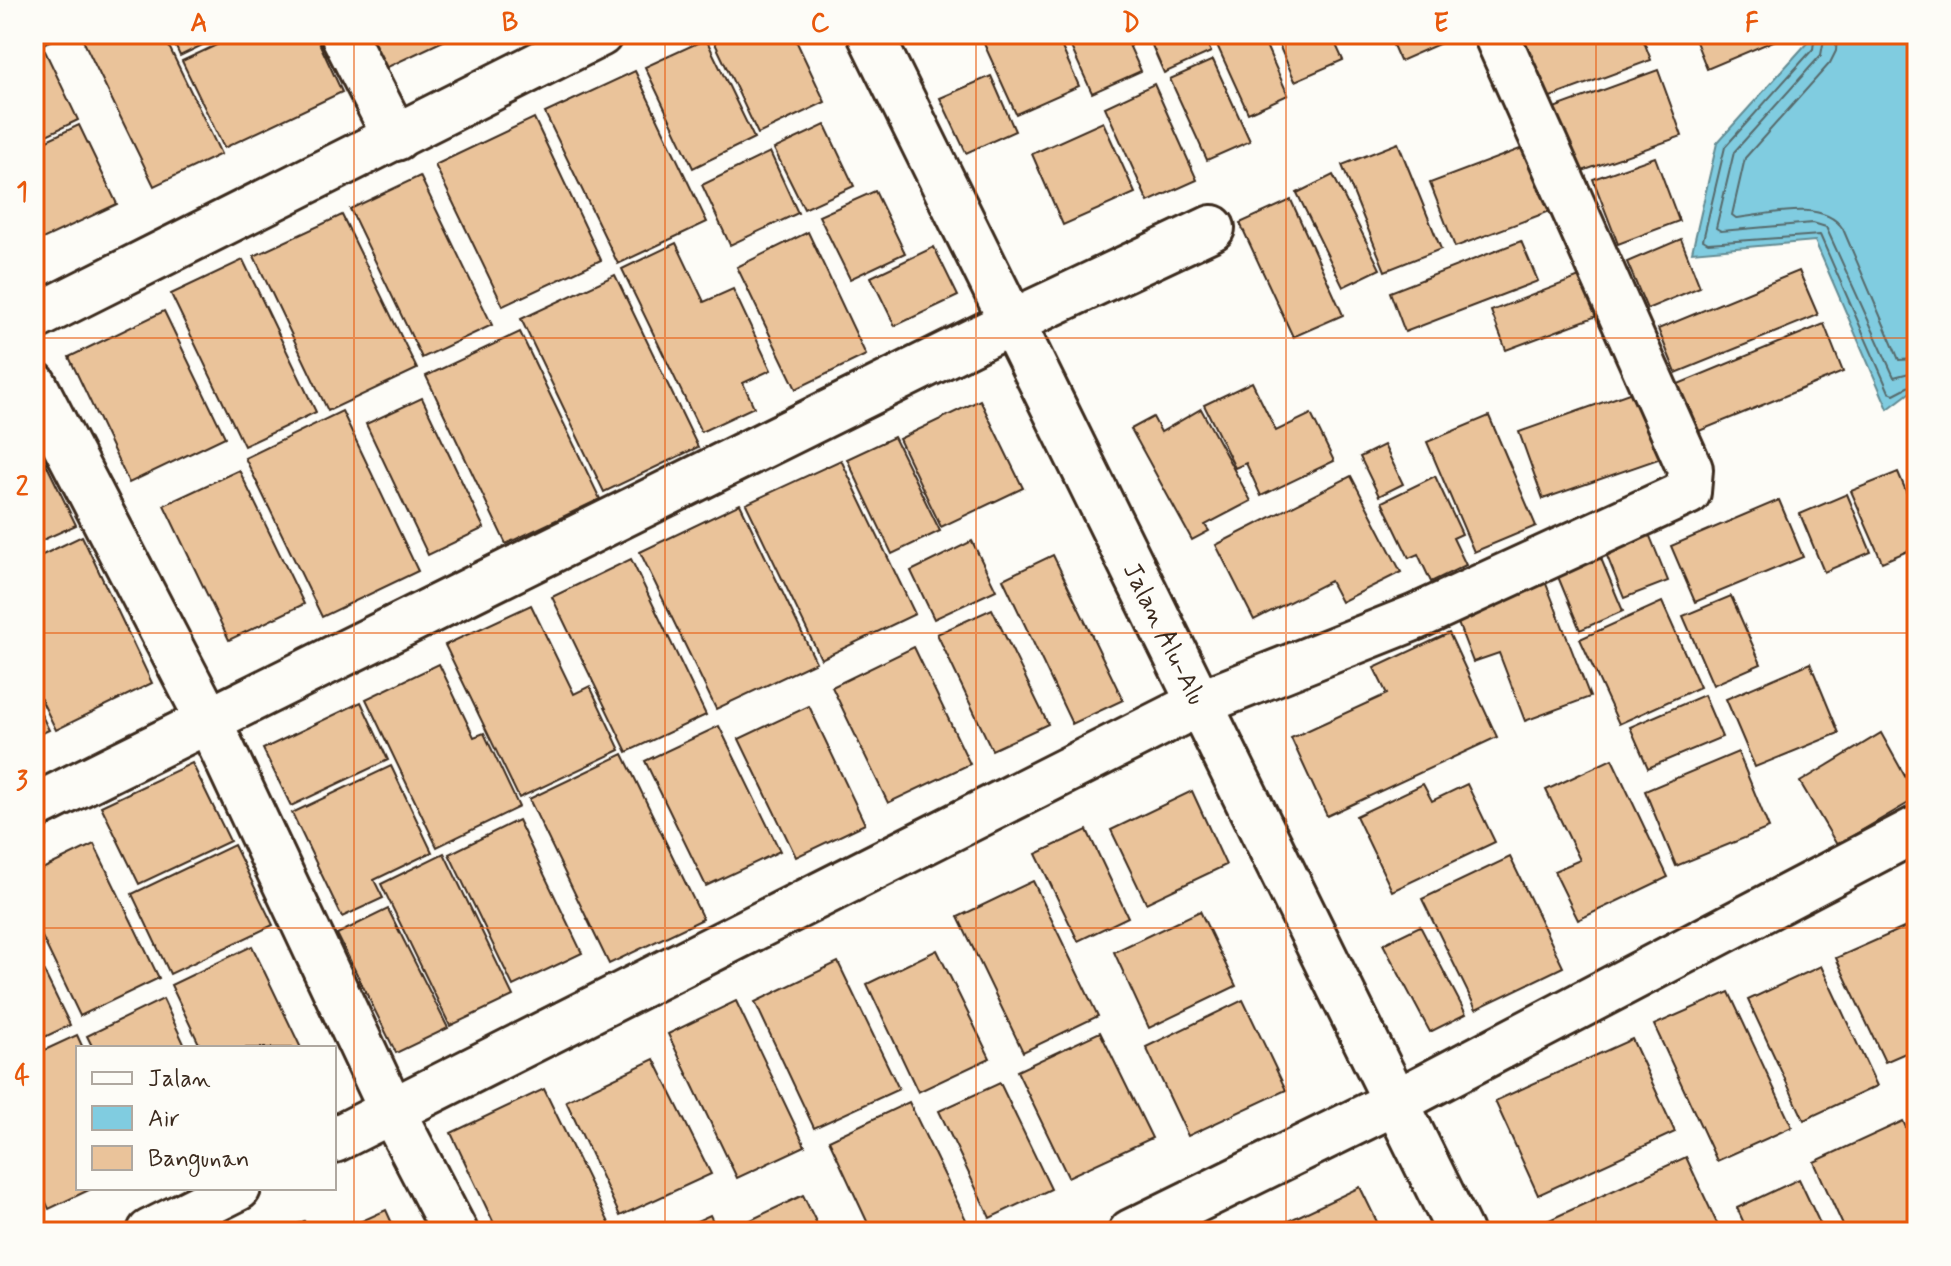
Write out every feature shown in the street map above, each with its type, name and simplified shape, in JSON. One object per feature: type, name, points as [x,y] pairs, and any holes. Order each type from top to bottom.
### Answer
[{"type":"street","points":[[343,34],[396,138]]},
{"type":"street","points":[[34,318],[600,34]]},
{"type":"street","name":"Jalan Alu-Alu","points":[[870,34],[1460,1232]]},
{"type":"street","points":[[336,1139],[1200,703],[1416,617],[1688,492],[1690,469],[1496,34]]},
{"type":"street","points":[[34,807],[1012,322],[1212,228]]},
{"type":"street","points":[[34,384],[209,721],[392,1111],[455,1232]]},
{"type":"street","points":[[1131,1232],[1396,1102],[1914,838]]},
{"type":"street","points":[[150,1232],[234,1190]]},
{"type":"water","points":[[1807,34],[1917,34],[1917,387],[1888,409],[1815,241],[1692,252],[1717,143],[1807,43]]},
{"type":"building","points":[[34,34],[65,34],[34,48]]},
{"type":"building","points":[[80,34],[163,34],[221,154],[154,186]]},
{"type":"building","points":[[170,34],[225,34],[180,56]]},
{"type":"building","points":[[240,34],[315,34],[342,92],[224,148],[182,61]]},
{"type":"building","points":[[357,34],[458,34],[375,73]]},
{"type":"building","points":[[719,34],[793,34],[825,102],[758,134],[712,37]]},
{"type":"building","points":[[1056,34],[1079,86],[1016,114],[980,35]]},
{"type":"building","points":[[1065,34],[1124,34],[1141,71],[1092,93]]},
{"type":"building","points":[[1147,34],[1203,34],[1211,52],[1164,73]]},
{"type":"building","points":[[1212,34],[1261,34],[1288,95],[1248,113]]},
{"type":"building","points":[[1274,34],[1331,34],[1343,60],[1295,81]]},
{"type":"building","points":[[1388,34],[1437,34],[1441,43],[1400,61]]},
{"type":"building","points":[[1512,34],[1641,34],[1651,60],[1537,102]]},
{"type":"building","points":[[1693,34],[1782,34],[1783,37],[1707,69]]},
{"type":"building","points":[[706,39],[754,138],[693,168],[645,67]]},
{"type":"building","points":[[45,51],[78,120],[34,141],[34,56]]},
{"type":"building","points":[[1213,60],[1250,141],[1207,160],[1170,79]]},
{"type":"building","points":[[1658,70],[1682,136],[1574,174],[1551,109]]},
{"type":"building","points":[[635,71],[707,222],[618,264],[545,113]]},
{"type":"building","points":[[991,76],[1015,131],[966,153],[940,98]]},
{"type":"building","points":[[1154,84],[1197,180],[1148,202],[1105,107]]},
{"type":"building","points":[[534,118],[601,260],[503,306],[435,165]]},
{"type":"building","points":[[1103,122],[1135,193],[1063,225],[1032,154]]},
{"type":"building","points":[[79,125],[117,204],[34,243],[34,146]]},
{"type":"building","points":[[825,125],[854,186],[804,209],[774,149]]},
{"type":"building","points":[[1398,143],[1441,249],[1385,271],[1342,165]]},
{"type":"building","points":[[1528,146],[1553,210],[1455,247],[1430,183]]},
{"type":"building","points":[[770,152],[798,213],[730,245],[702,185]]},
{"type":"building","points":[[1655,157],[1679,221],[1618,244],[1593,179]]},
{"type":"building","points":[[1333,175],[1380,269],[1343,287],[1297,193]]},
{"type":"building","points":[[420,176],[492,325],[422,358],[350,209]]},
{"type":"building","points":[[875,191],[905,253],[850,279],[819,216]]},
{"type":"building","points":[[1291,200],[1343,315],[1293,337],[1240,223]]},
{"type":"building","points":[[342,215],[417,369],[328,411],[254,256]]},
{"type":"building","points":[[808,232],[866,355],[796,389],[737,267]]},
{"type":"building","points":[[1681,239],[1700,287],[1647,309],[1627,262]]},
{"type":"building","points":[[1521,241],[1538,281],[1405,332],[1390,292]]},
{"type":"building","points":[[676,243],[704,302],[733,289],[771,370],[743,383],[754,407],[701,432],[622,269]]},
{"type":"building","points":[[934,247],[958,296],[895,326],[871,277]]},
{"type":"building","points":[[243,260],[316,412],[244,446],[171,294]]},
{"type":"building","points":[[1799,271],[1818,315],[1676,373],[1658,329]]},
{"type":"building","points":[[615,275],[698,447],[604,492],[521,319]]},
{"type":"building","points":[[1582,276],[1597,316],[1506,350],[1491,311]]},
{"type":"building","points":[[164,311],[225,437],[129,483],[69,357]]},
{"type":"building","points":[[1824,324],[1843,372],[1687,436],[1666,389]]},
{"type":"building","points":[[520,332],[600,499],[506,544],[426,376]]},
{"type":"building","points":[[1252,382],[1276,431],[1311,414],[1334,461],[1261,496],[1246,463],[1235,468],[1204,405]]},
{"type":"building","points":[[1646,387],[1670,455],[1543,499],[1519,432]]},
{"type":"building","points":[[422,398],[484,528],[428,555],[366,424]]},
{"type":"building","points":[[980,400],[1023,488],[941,527],[899,439]]},
{"type":"building","points":[[1201,409],[1251,501],[1205,525],[1209,531],[1192,540],[1131,429],[1153,417],[1161,432]]},
{"type":"building","points":[[342,411],[418,571],[322,617],[245,458]]},
{"type":"building","points":[[1489,416],[1536,526],[1474,552],[1427,442]]},
{"type":"building","points":[[894,437],[940,531],[892,554],[847,459]]},
{"type":"building","points":[[34,439],[76,525],[34,544]]},
{"type":"building","points":[[1384,445],[1403,484],[1379,496],[1360,457]]},
{"type":"building","points":[[841,460],[915,614],[821,659],[746,504]]},
{"type":"building","points":[[239,470],[304,604],[229,640],[164,505]]},
{"type":"building","points":[[1898,472],[1917,517],[1917,547],[1882,562],[1851,491]]},
{"type":"building","points":[[1351,476],[1401,572],[1341,602],[1330,581],[1254,620],[1216,545]]},
{"type":"building","points":[[1435,476],[1462,534],[1453,538],[1466,565],[1431,582],[1418,554],[1409,558],[1382,502]]},
{"type":"building","points":[[1847,494],[1871,552],[1824,572],[1800,514]]},
{"type":"building","points":[[1779,500],[1803,557],[1695,602],[1671,546]]},
{"type":"building","points":[[740,504],[816,662],[716,709],[640,552]]},
{"type":"building","points":[[1645,524],[1668,581],[1624,598],[1601,541]]},
{"type":"building","points":[[82,536],[152,683],[56,730],[34,685],[34,559]]},
{"type":"building","points":[[972,541],[996,590],[934,619],[911,571]]},
{"type":"building","points":[[1597,549],[1623,611],[1580,630],[1554,567]]},
{"type":"building","points":[[1053,555],[1123,700],[1072,724],[1003,579]]},
{"type":"building","points":[[631,559],[706,715],[627,752],[552,597]]},
{"type":"building","points":[[1543,576],[1590,697],[1525,721],[1499,653],[1473,662],[1453,610]]},
{"type":"building","points":[[1731,596],[1761,664],[1713,685],[1683,616]]},
{"type":"building","points":[[1662,602],[1700,687],[1619,724],[1580,639]]},
{"type":"building","points":[[531,605],[574,694],[590,686],[620,750],[519,798],[445,645]]},
{"type":"building","points":[[992,609],[1048,724],[992,750],[937,634]]},
{"type":"building","points":[[1449,633],[1497,737],[1327,816],[1291,738],[1387,694],[1374,668]]},
{"type":"building","points":[[914,647],[970,764],[888,803],[832,687]]},
{"type":"building","points":[[1810,663],[1839,733],[1755,767],[1726,699]]},
{"type":"building","points":[[439,664],[474,737],[484,733],[519,807],[437,847],[366,699]]},
{"type":"building","points":[[1704,695],[1722,737],[1648,768],[1630,727]]},
{"type":"building","points":[[34,700],[49,730],[34,737]]},
{"type":"building","points":[[361,702],[388,760],[291,806],[263,749]]},
{"type":"building","points":[[809,706],[865,824],[796,857],[739,739]]},
{"type":"building","points":[[719,726],[780,851],[706,886],[645,761]]},
{"type":"building","points":[[1881,733],[1917,798],[1837,845],[1800,782]]},
{"type":"building","points":[[1738,752],[1769,828],[1676,866],[1645,791]]},
{"type":"building","points":[[623,754],[703,919],[609,964],[529,799]]},
{"type":"building","points":[[1612,759],[1668,877],[1578,920],[1554,871],[1580,860],[1546,790]]},
{"type":"building","points":[[192,763],[230,841],[139,884],[101,806]]},
{"type":"building","points":[[391,766],[432,852],[374,880],[383,898],[342,917],[292,813]]},
{"type":"building","points":[[1423,784],[1432,801],[1467,784],[1495,842],[1392,891],[1356,816]]},
{"type":"building","points":[[1192,791],[1226,865],[1146,903],[1111,830]]},
{"type":"building","points":[[518,820],[582,953],[513,986],[449,854]]},
{"type":"building","points":[[1087,830],[1128,917],[1078,941],[1036,854]]},
{"type":"building","points":[[94,844],[159,978],[80,1016],[34,920],[34,873]]},
{"type":"building","points":[[234,845],[273,925],[170,974],[132,894]]},
{"type":"building","points":[[444,853],[513,996],[450,1026],[381,884]]},
{"type":"building","points":[[1510,857],[1563,967],[1476,1009],[1422,899]]},
{"type":"building","points":[[1033,881],[1098,1016],[1023,1052],[958,917]]},
{"type":"building","points":[[388,909],[448,1028],[396,1053],[337,934]]},
{"type":"building","points":[[1200,911],[1236,986],[1149,1028],[1114,952]]},
{"type":"building","points":[[1915,923],[1917,1048],[1885,1062],[1836,958]]},
{"type":"building","points":[[1420,926],[1466,1014],[1430,1032],[1383,944]]},
{"type":"building","points":[[252,946],[300,1046],[200,1046],[171,985]]},
{"type":"building","points":[[937,950],[990,1058],[918,1092],[867,984]]},
{"type":"building","points":[[34,951],[70,1025],[34,1042]]},
{"type":"building","points":[[838,962],[899,1089],[814,1128],[755,1002]]},
{"type":"building","points":[[1821,966],[1877,1086],[1804,1120],[1748,1000]]},
{"type":"building","points":[[1729,992],[1792,1127],[1717,1161],[1654,1025]]},
{"type":"building","points":[[163,999],[185,1046],[92,1046],[87,1036]]},
{"type":"building","points":[[1243,1000],[1286,1090],[1188,1136],[1146,1047]]},
{"type":"building","points":[[736,1001],[805,1146],[737,1178],[668,1034]]},
{"type":"building","points":[[1100,1032],[1152,1138],[1068,1177],[1017,1071]]},
{"type":"building","points":[[77,1035],[82,1046],[76,1046],[76,1190],[89,1190],[49,1209],[34,1177],[34,1055]]},
{"type":"building","points":[[1632,1039],[1675,1132],[1538,1195],[1495,1101]]},
{"type":"building","points":[[654,1059],[711,1174],[620,1216],[566,1101]]},
{"type":"building","points":[[1000,1083],[1051,1189],[990,1218],[939,1111]]},
{"type":"building","points":[[544,1089],[611,1232],[498,1232],[451,1133]]},
{"type":"building","points":[[909,1102],[972,1232],[872,1232],[829,1140]]},
{"type":"building","points":[[1903,1121],[1917,1151],[1917,1231],[1846,1232],[1814,1162]]},
{"type":"building","points":[[1686,1157],[1721,1232],[1552,1232],[1547,1221]]},
{"type":"building","points":[[1799,1179],[1824,1232],[1748,1232],[1737,1208]]},
{"type":"building","points":[[1360,1187],[1382,1232],[1265,1232]]},
{"type":"building","points":[[803,1195],[821,1232],[736,1232],[734,1228]]},
{"type":"building","points":[[386,1210],[396,1232],[338,1232]]},
{"type":"building","points":[[710,1215],[718,1232],[673,1232]]},
{"type":"building","points":[[304,1221],[309,1232],[281,1232]]}]
